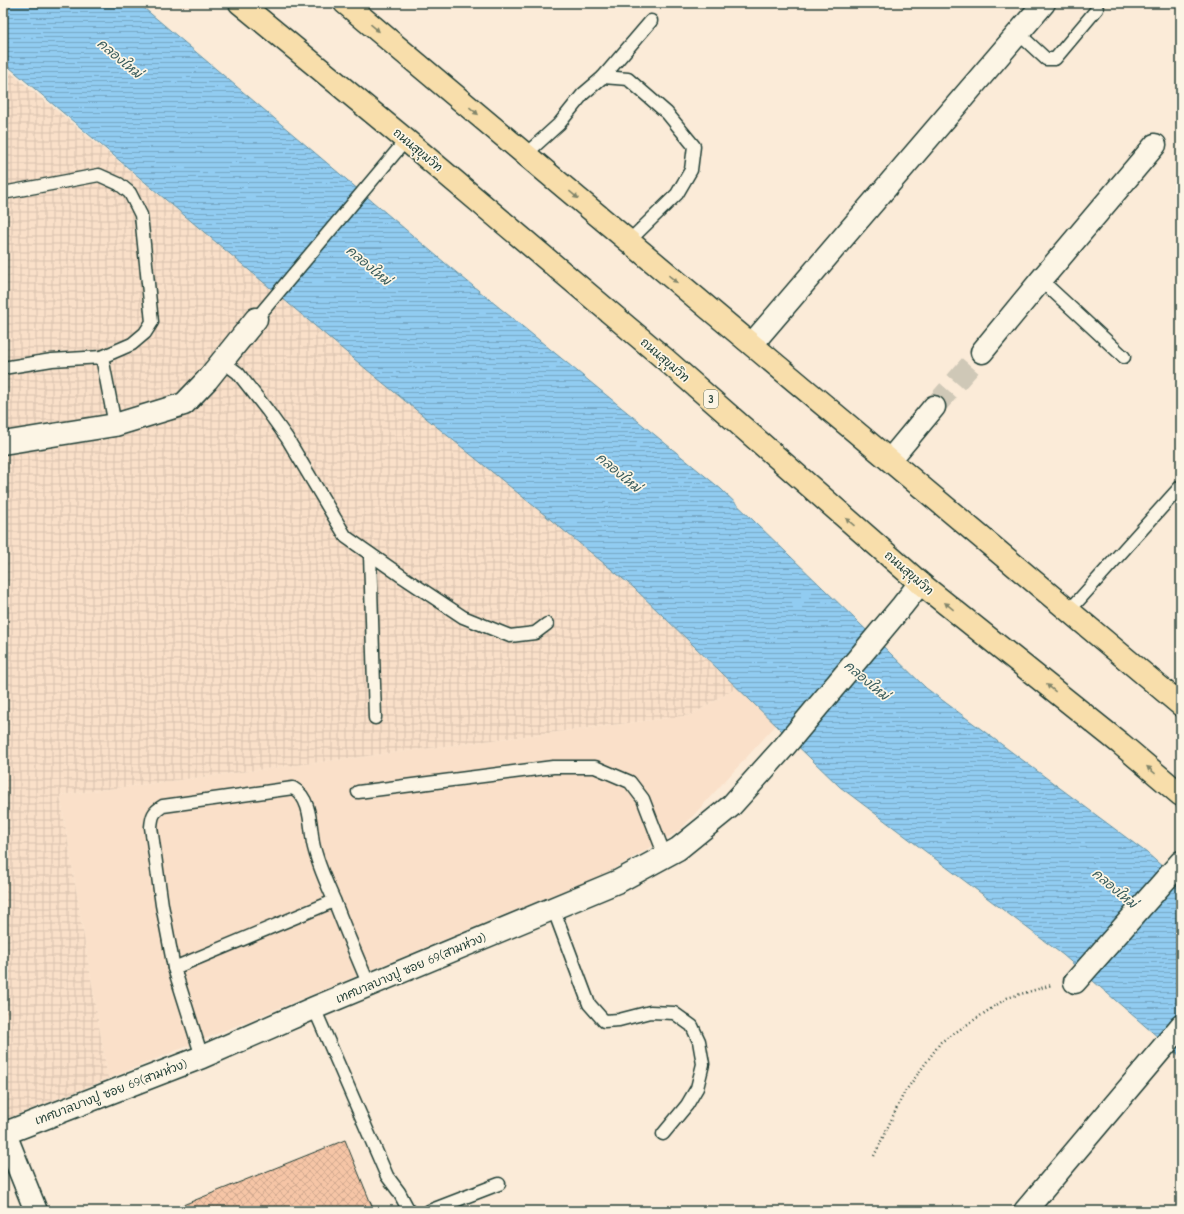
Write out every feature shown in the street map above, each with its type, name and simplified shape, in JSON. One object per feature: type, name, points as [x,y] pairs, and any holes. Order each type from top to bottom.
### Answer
[{"type":"highway","name":"ถนนสุขุมวิท","points":[[240,3],[406,140],[666,360],[920,583],[1121,744],[1181,795]]},
{"type":"highway","points":[[345,3],[1181,705]]},
{"type":"street","points":[[752,344],[1044,3]]},
{"type":"street","points":[[982,352],[1156,145]]},
{"type":"street","points":[[3,443],[115,425],[184,404],[207,380],[256,319]]},
{"type":"street","points":[[890,460],[934,407]]},
{"type":"street","name":"เทศบาลบางปู ซอย 69(สามห่วง)","points":[[4,1134],[202,1057],[314,1008],[619,881],[678,849],[731,806],[784,747],[920,583]]},
{"type":"street","points":[[1077,980],[1181,862]]},
{"type":"street","points":[[1025,1211],[1181,1026]]},
{"type":"street","points":[[4,1134],[36,1211]]},
{"type":"lane","points":[[1018,33],[1046,59],[1055,59],[1097,9]]},
{"type":"lane","points":[[526,154],[559,124],[583,94],[603,77],[651,21]]},
{"type":"lane","points":[[603,77],[628,79],[667,113],[694,146],[691,170],[677,194],[628,242]]},
{"type":"lane","points":[[256,319],[406,140]]},
{"type":"lane","points":[[3,193],[99,175],[119,184],[130,193],[141,215],[152,322],[146,333],[132,344],[102,357],[52,360],[3,368]]},
{"type":"lane","points":[[1041,280],[1124,357]]},
{"type":"lane","points":[[102,357],[115,425]]},
{"type":"lane","points":[[222,361],[238,373],[287,438],[346,537],[464,617],[510,636],[535,634],[547,624]]},
{"type":"lane","points":[[1069,611],[1181,486]]},
{"type":"lane","points":[[370,554],[375,718]]},
{"type":"lane","points":[[358,792],[553,767],[595,767],[630,782],[643,799],[665,856]]},
{"type":"lane","points":[[202,1057],[174,968],[162,905],[151,827],[152,816],[156,810],[163,806],[293,788],[298,791],[303,797],[309,814],[314,844],[323,876],[369,985]]},
{"type":"lane","points":[[174,968],[334,901]]},
{"type":"lane","points":[[553,908],[588,1004],[604,1021],[619,1020],[650,1012],[674,1013],[692,1026],[699,1042],[703,1064],[697,1088],[687,1105],[663,1134]]},
{"type":"lane","points":[[314,1008],[387,1176],[399,1192],[409,1211]]},
{"type":"lane","points":[[429,1211],[499,1184]]},
{"type":"path","points":[[874,1156],[904,1093],[941,1042],[1007,998],[1077,980]]},
{"type":"shaded area","points":[[3,66],[748,681],[691,715],[60,795],[108,1079],[3,1120]]},
{"type":"shaded area","points":[[748,681],[787,713],[680,830],[610,871],[108,1079],[60,795],[691,715]]},
{"type":"water","name":"คลองใหม่","points":[[3,3],[138,3],[451,268],[721,489],[926,688],[1147,853],[1181,883],[1181,1057],[1063,955],[840,787],[633,587],[366,369],[3,62]]},
{"type":"building","points":[[345,1140],[374,1211],[168,1211]]},
{"type":"tunnel","points":[[934,407],[982,352]]}]
